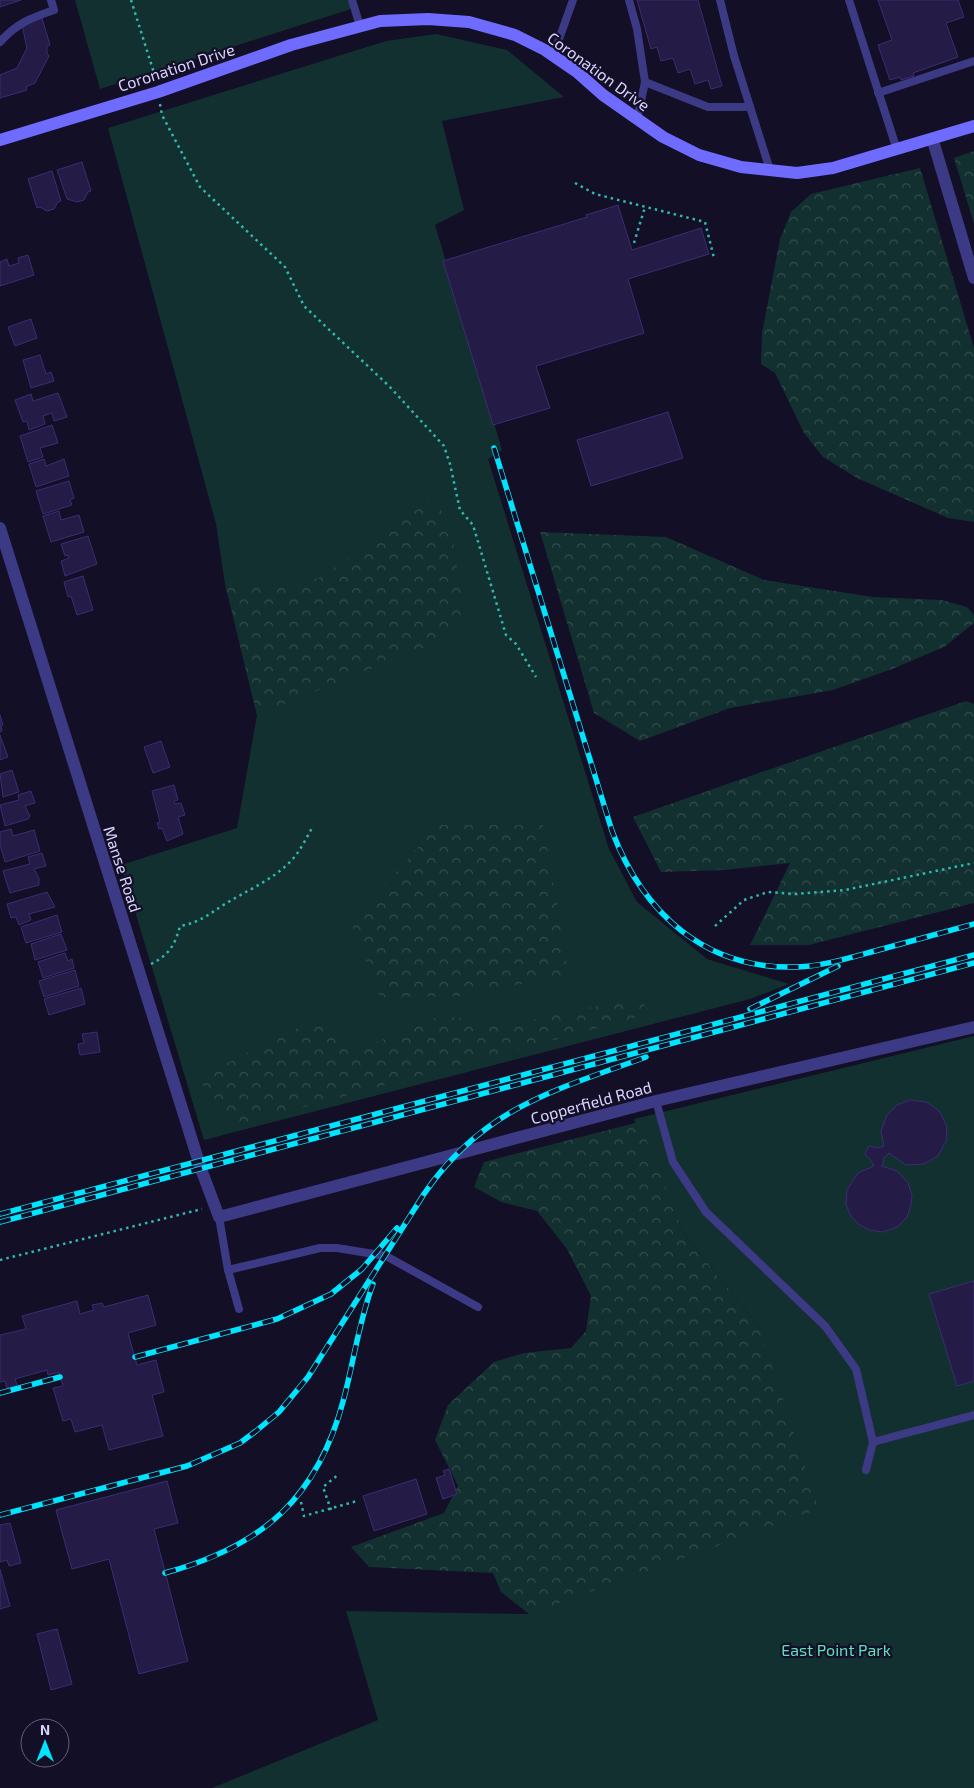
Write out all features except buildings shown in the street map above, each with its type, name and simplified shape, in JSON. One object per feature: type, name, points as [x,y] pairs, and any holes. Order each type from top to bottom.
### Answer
[{"type":"street","name":"Coronation Drive","points":[[0,140],[158,92],[291,45],[360,26],[390,20],[428,19],[469,22],[515,36],[553,56],[637,120],[663,137],[699,155],[742,167],[798,173],[834,168],[933,140],[974,126]]},
{"type":"street","points":[[933,140],[974,278]]},
{"type":"street","name":"Manse Road","points":[[0,528],[201,1169],[218,1212]]},
{"type":"street","name":"Copperfield Road","points":[[218,1212],[656,1101],[974,1027]]},
{"type":"lane","points":[[0,42],[12,28],[22,22],[54,10],[51,0]]},
{"type":"lane","points":[[352,0],[360,26]]},
{"type":"lane","points":[[553,56],[573,0]]},
{"type":"lane","points":[[629,0],[637,29],[645,82],[637,120]]},
{"type":"lane","points":[[720,0],[734,56],[770,170]]},
{"type":"lane","points":[[849,0],[897,150]]},
{"type":"lane","points":[[878,93],[974,61]]},
{"type":"lane","points":[[645,82],[708,107],[750,107]]},
{"type":"lane","points":[[656,1101],[673,1162],[706,1212],[825,1326],[856,1369],[873,1442],[866,1470]]},
{"type":"lane","points":[[218,1212],[228,1270],[239,1309]]},
{"type":"lane","points":[[228,1270],[320,1248],[337,1248],[386,1256],[478,1307]]},
{"type":"lane","points":[[873,1442],[974,1415]]},
{"type":"path","points":[[131,0],[154,73]]},
{"type":"path","points":[[158,92],[162,115],[200,187],[284,267],[304,306],[389,386],[444,446],[460,510],[473,525],[506,635],[516,644],[536,677]]},
{"type":"path","points":[[576,183],[594,194],[705,222],[714,258]]},
{"type":"path","points":[[634,243],[645,207]]},
{"type":"path","points":[[138,970],[162,958],[175,945],[180,926],[195,924],[203,920],[226,903],[251,890],[279,870],[296,856],[312,828]]},
{"type":"path","points":[[715,926],[744,900],[768,892],[795,894],[845,890],[974,863]]},
{"type":"path","points":[[0,1260],[218,1212]]},
{"type":"path","points":[[331,1510],[323,1487],[339,1474]]},
{"type":"path","points":[[301,1502],[304,1516],[358,1501]]},
{"type":"green space","points":[[75,0],[352,0],[354,8],[100,89]]},
{"type":"green space","points":[[436,34],[507,50],[564,97],[442,121],[464,210],[435,225],[502,450],[488,459],[609,849],[637,902],[707,959],[789,984],[750,999],[204,1140],[121,865],[237,828],[257,715],[225,584],[216,524],[108,128],[386,41]]},
{"type":"green space","points":[[974,151],[974,224],[954,158]]},
{"type":"green space","points":[[920,168],[974,348],[974,522],[948,518],[857,478],[823,457],[804,433],[775,373],[761,364],[762,333],[780,239],[791,212],[811,194]]},
{"type":"green space","points":[[431,500],[449,519],[465,613],[432,644],[257,715],[225,583],[281,587],[319,578]]},
{"type":"green space","points":[[540,532],[666,537],[764,580],[873,597],[941,600],[967,607],[974,615],[974,623],[944,647],[892,669],[833,690],[730,708],[640,741],[594,713]]},
{"type":"green space","points":[[966,701],[974,704],[974,903],[809,945],[750,945],[790,863],[725,870],[661,872],[633,817]]},
{"type":"green space","points":[[438,825],[543,825],[565,948],[567,975],[462,996],[380,997],[351,923]]},
{"type":"green space","points":[[640,997],[650,1014],[234,1126],[197,1078],[321,1016],[360,1049],[440,1016],[511,1024]]},
{"type":"green space","name":"East Point Park","points":[[974,1036],[974,1788],[212,1788],[378,1720],[346,1611],[529,1614],[759,1327],[684,1234],[634,1119]]},
{"type":"green space","points":[[639,1122],[684,1234],[759,1327],[819,1509],[529,1614],[501,1592],[493,1573],[369,1567],[351,1547],[444,1513],[458,1486],[435,1440],[448,1405],[494,1362],[524,1353],[571,1348],[586,1331],[591,1296],[567,1249],[537,1211],[501,1202],[474,1187],[484,1162]]},
{"type":"railway","points":[[494,448],[612,831],[625,861],[641,887],[660,911],[682,931],[706,947],[734,959],[764,965],[797,967],[836,961],[974,924]]},
{"type":"railway","points":[[0,1214],[974,955]]},
{"type":"railway","points":[[0,1222],[974,963]]},
{"type":"railway","points":[[750,1009],[838,966]]},
{"type":"railway","points":[[0,1515],[187,1466],[240,1443],[279,1412],[308,1377],[424,1194],[447,1165],[470,1141],[522,1106],[580,1081],[646,1057]]},
{"type":"railway","points":[[135,1357],[277,1319],[331,1294],[362,1269],[397,1228]]},
{"type":"railway","points":[[165,1573],[200,1562],[231,1548],[258,1532],[282,1513],[302,1490],[319,1464],[333,1433],[344,1398],[360,1326],[373,1284]]},
{"type":"railway","points":[[0,1393],[60,1377]]}]
